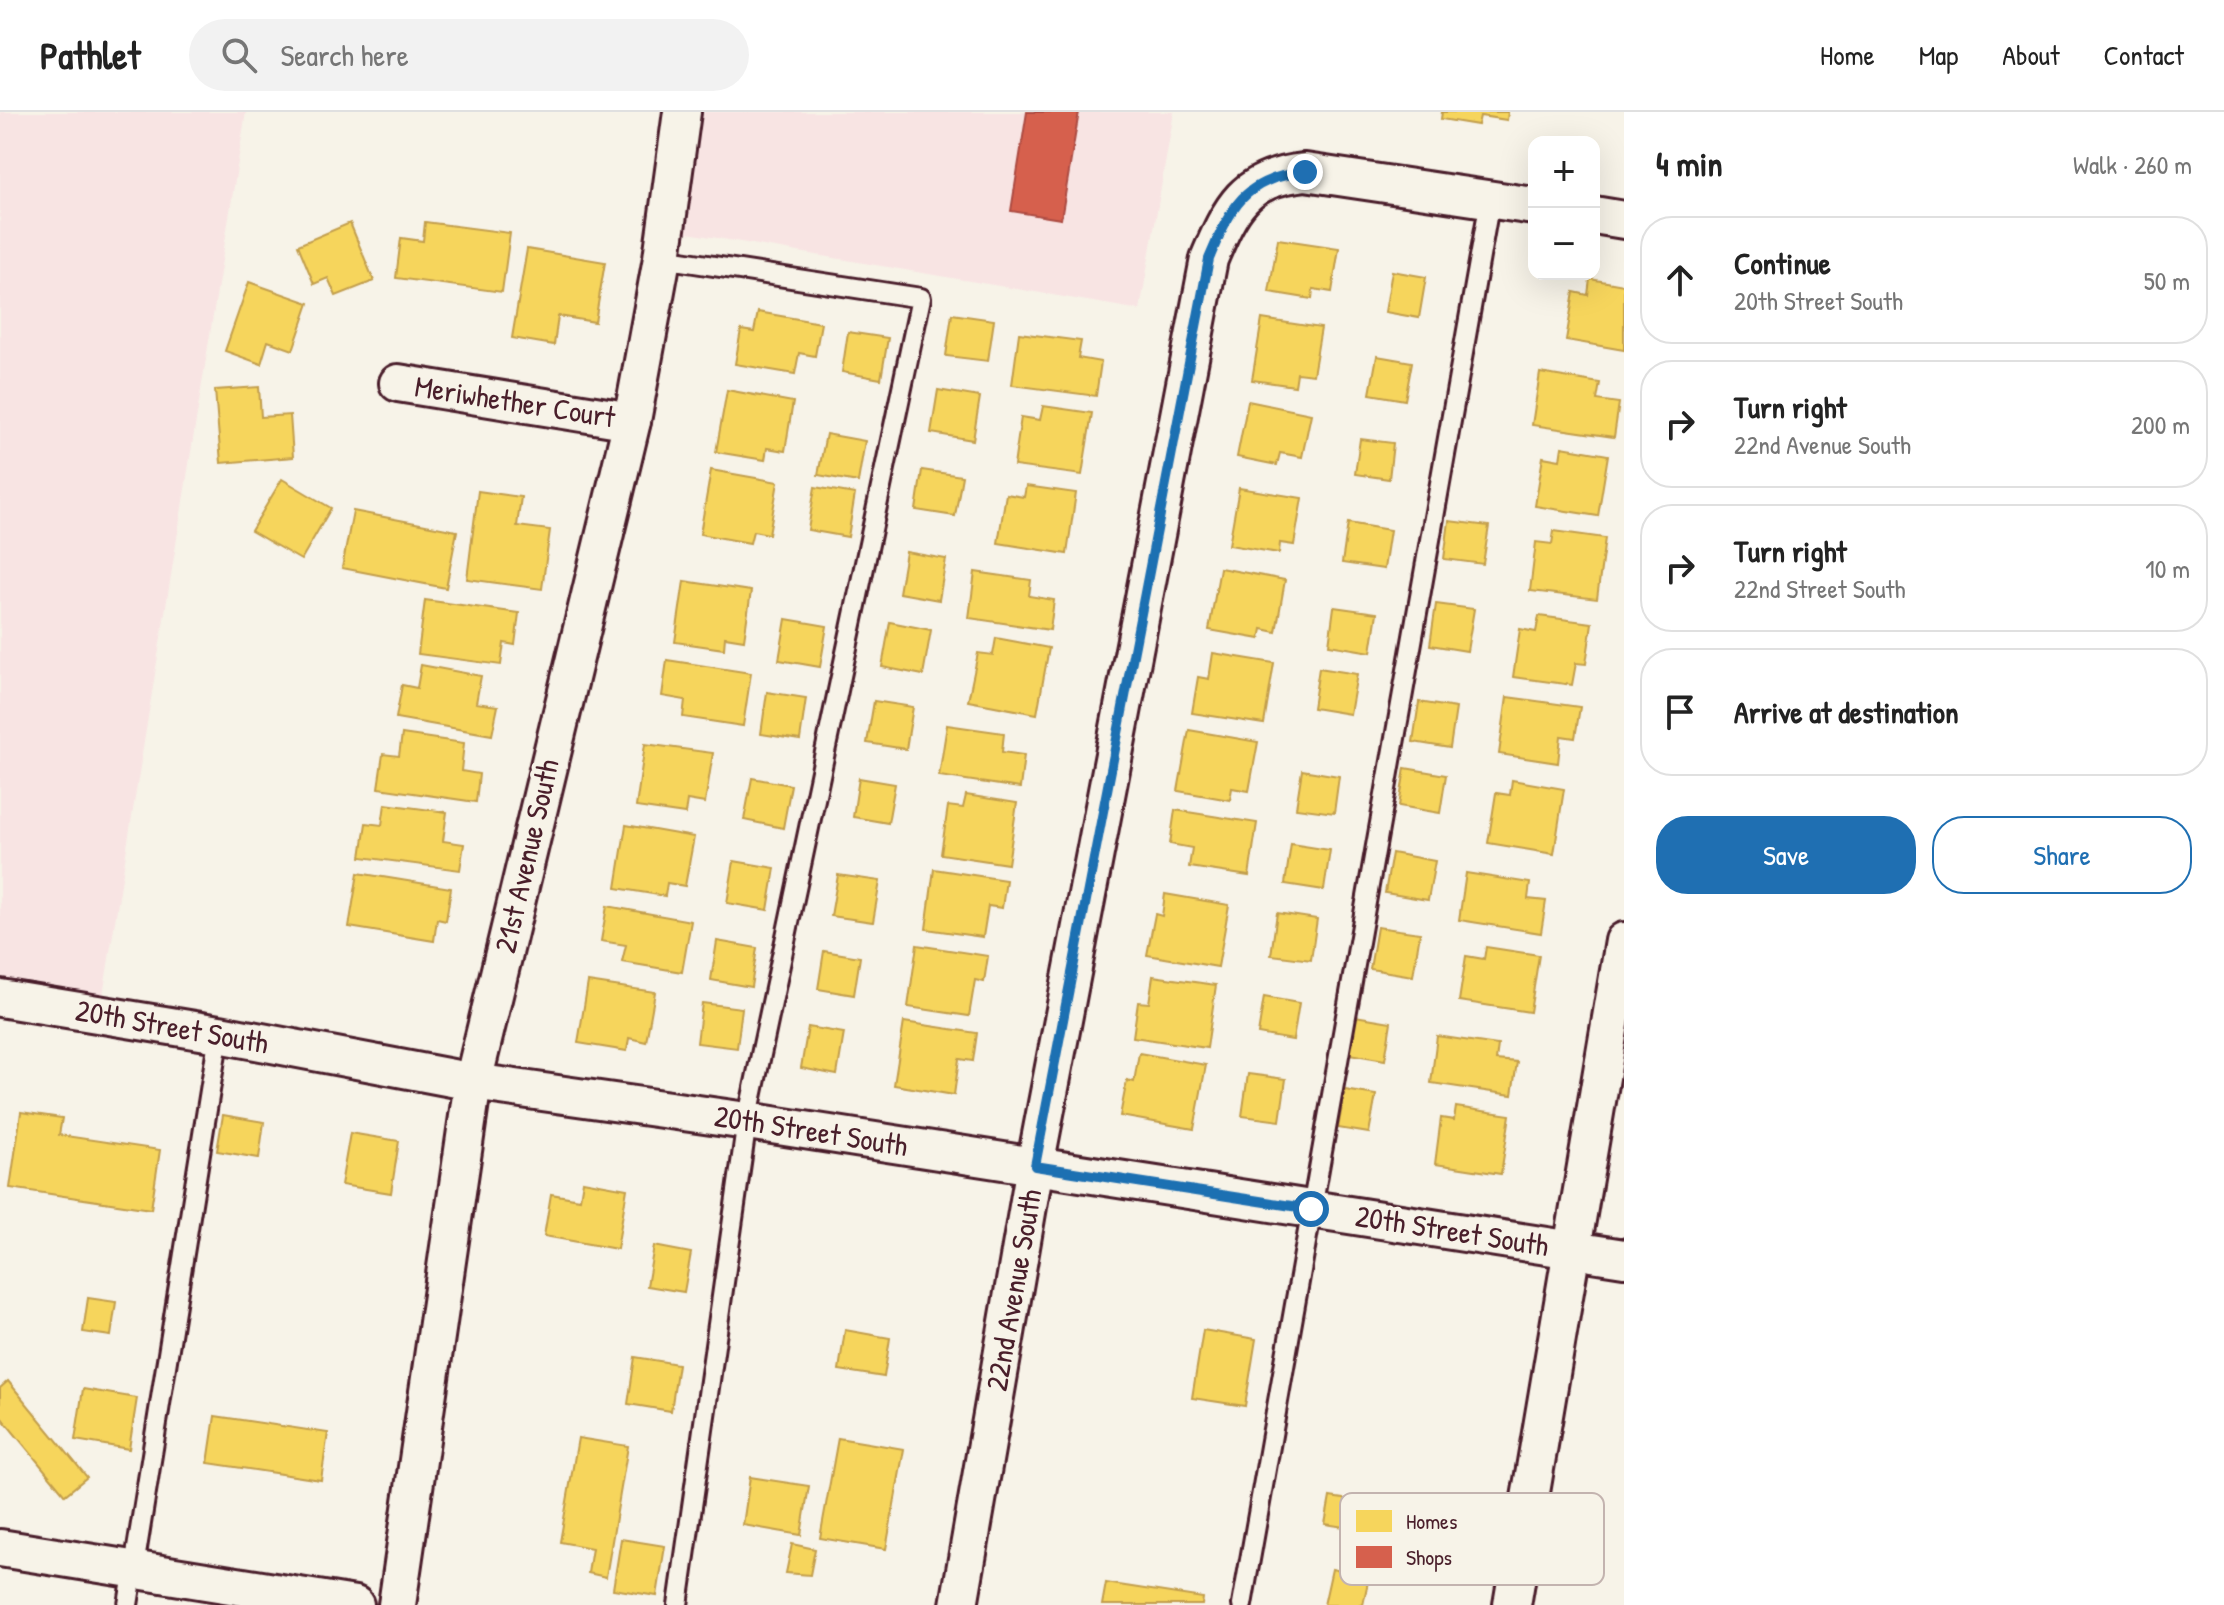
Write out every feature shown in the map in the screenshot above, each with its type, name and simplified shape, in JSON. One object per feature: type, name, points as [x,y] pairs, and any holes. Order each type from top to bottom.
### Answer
[{"type":"street","name":"21st Avenue South","points":[[397,1605],[473,1082],[632,421],[662,258],[682,112]]},
{"type":"street","name":"22nd Avenue South","points":[[959,1605],[1035,1166],[1209,259],[1228,214],[1254,187],[1278,175],[1305,172],[1490,200]]},
{"type":"street","points":[[1490,200],[1528,205]]},
{"type":"street","points":[[1600,216],[1624,220]]},
{"type":"street","name":"Meriwhether Court","points":[[398,383],[632,421]]},
{"type":"street","points":[[1531,1493],[1620,994],[1624,941]]},
{"type":"street","name":"20th Street South","points":[[0,998],[219,1034],[473,1082],[747,1121],[1624,1258]]},
{"type":"street","points":[[0,1548],[355,1605]]},
{"type":"street","points":[[1512,1605],[1515,1585]]},
{"type":"lane","points":[[1242,1605],[1490,200]]},
{"type":"lane","points":[[662,258],[921,298],[747,1121],[678,1605]]},
{"type":"lane","points":[[128,1605],[219,1034]]},
{"type":"shaded area","points":[[0,112],[246,112],[100,1014],[0,998]]},
{"type":"shaded area","points":[[682,112],[1174,112],[1140,310],[664,229]]},
{"type":"building: Homes","points":[[1442,112],[1508,112],[1507,120],[1480,116],[1478,125],[1441,119]]},
{"type":"building: Homes","points":[[425,222],[510,233],[502,292],[396,278],[401,238],[423,241]]},
{"type":"building: Homes","points":[[350,223],[374,281],[336,296],[328,278],[314,284],[298,245]]},
{"type":"building: Homes","points":[[1278,239],[1339,248],[1332,292],[1313,289],[1312,299],[1269,292]]},
{"type":"building: Homes","points":[[527,249],[605,262],[595,322],[558,316],[554,345],[512,338]]},
{"type":"building: Homes","points":[[1392,271],[1426,277],[1419,318],[1385,312]]},
{"type":"building: Homes","points":[[1590,280],[1624,285],[1624,350],[1566,340],[1574,292],[1588,295]]},
{"type":"building: Homes","points":[[249,282],[309,303],[293,350],[268,341],[261,364],[225,351]]},
{"type":"building: Homes","points":[[758,312],[821,323],[815,356],[799,353],[795,374],[735,364],[741,330],[754,332]]},
{"type":"building: Homes","points":[[952,314],[994,320],[988,361],[946,356]]},
{"type":"building: Homes","points":[[1262,319],[1321,328],[1313,375],[1297,373],[1295,386],[1252,380]]},
{"type":"building: Homes","points":[[848,332],[888,338],[881,379],[842,372]]},
{"type":"building: Homes","points":[[1019,333],[1081,341],[1078,358],[1101,362],[1096,396],[1012,385]]},
{"type":"building: Homes","points":[[1377,356],[1412,362],[1405,400],[1370,394]]},
{"type":"building: Homes","points":[[1540,373],[1600,383],[1597,400],[1619,403],[1614,437],[1532,425]]},
{"type":"building: Homes","points":[[259,387],[261,417],[290,415],[293,457],[221,463],[215,390]]},
{"type":"building: Homes","points":[[727,390],[793,402],[785,451],[767,448],[765,460],[716,452]]},
{"type":"building: Homes","points":[[938,390],[980,397],[973,440],[931,433]]},
{"type":"building: Homes","points":[[1248,401],[1311,414],[1302,457],[1280,453],[1277,465],[1237,457]]},
{"type":"building: Homes","points":[[1043,406],[1092,413],[1082,475],[1014,466],[1021,417],[1040,420]]},
{"type":"building: Homes","points":[[826,434],[865,441],[858,482],[818,475]]},
{"type":"building: Homes","points":[[1360,439],[1393,443],[1389,479],[1355,474]]},
{"type":"building: Homes","points":[[1562,447],[1608,455],[1598,516],[1535,506],[1543,457],[1560,460]]},
{"type":"building: Homes","points":[[711,470],[778,482],[769,534],[753,531],[750,543],[700,534]]},
{"type":"building: Homes","points":[[922,470],[962,476],[955,516],[916,510]]},
{"type":"building: Homes","points":[[282,479],[331,508],[301,560],[251,531]]},
{"type":"building: Homes","points":[[1026,486],[1076,493],[1067,554],[998,543],[1006,494],[1024,497]]},
{"type":"building: Homes","points":[[815,487],[855,494],[848,537],[808,530]]},
{"type":"building: Homes","points":[[1239,488],[1302,498],[1294,545],[1280,543],[1279,553],[1229,545]]},
{"type":"building: Homes","points":[[478,491],[521,497],[517,526],[550,530],[542,589],[467,579]]},
{"type":"building: Homes","points":[[353,511],[457,531],[446,588],[342,568]]},
{"type":"building: Homes","points":[[1449,521],[1489,526],[1483,564],[1444,559]]},
{"type":"building: Homes","points":[[1348,523],[1390,530],[1384,569],[1342,563]]},
{"type":"building: Homes","points":[[1554,531],[1605,538],[1597,599],[1530,591],[1536,542],[1552,544]]},
{"type":"building: Homes","points":[[906,552],[946,559],[939,600],[899,593]]},
{"type":"building: Homes","points":[[1220,568],[1285,580],[1276,632],[1262,629],[1260,639],[1209,630]]},
{"type":"building: Homes","points":[[975,572],[1031,580],[1029,596],[1054,600],[1050,630],[969,618]]},
{"type":"building: Homes","points":[[684,581],[751,591],[744,640],[725,637],[724,649],[675,642]]},
{"type":"building: Homes","points":[[425,600],[519,613],[515,645],[504,643],[501,665],[418,654]]},
{"type":"building: Homes","points":[[1436,604],[1474,609],[1467,651],[1430,645]]},
{"type":"building: Homes","points":[[1334,607],[1377,613],[1371,652],[1329,645]]},
{"type":"building: Homes","points":[[1539,616],[1592,623],[1586,664],[1576,663],[1572,685],[1513,677],[1520,629],[1536,632]]},
{"type":"building: Homes","points":[[786,619],[827,626],[820,667],[779,660]]},
{"type":"building: Homes","points":[[890,622],[931,630],[923,675],[882,667]]},
{"type":"building: Homes","points":[[996,638],[1049,648],[1037,714],[968,701],[978,653],[993,655]]},
{"type":"building: Homes","points":[[1213,653],[1274,663],[1264,724],[1192,713],[1198,677],[1209,679]]},
{"type":"building: Homes","points":[[667,660],[751,673],[743,726],[683,717],[685,700],[662,696]]},
{"type":"building: Homes","points":[[421,665],[481,676],[476,703],[498,706],[492,735],[396,718],[402,685],[417,688]]},
{"type":"building: Homes","points":[[1319,668],[1357,674],[1350,714],[1313,708]]},
{"type":"building: Homes","points":[[767,692],[806,698],[800,740],[761,734]]},
{"type":"building: Homes","points":[[1507,697],[1580,707],[1575,738],[1561,736],[1558,763],[1499,754]]},
{"type":"building: Homes","points":[[874,701],[913,707],[906,749],[867,743]]},
{"type":"building: Homes","points":[[1419,702],[1456,708],[1450,748],[1413,742]]},
{"type":"building: Homes","points":[[947,725],[1004,733],[1002,752],[1024,755],[1020,788],[939,776]]},
{"type":"building: Homes","points":[[1189,730],[1258,742],[1249,791],[1232,788],[1230,800],[1178,791]]},
{"type":"building: Homes","points":[[402,734],[464,743],[461,771],[479,774],[476,802],[378,788],[383,754],[399,756]]},
{"type":"building: Homes","points":[[645,744],[713,753],[705,803],[687,800],[685,814],[636,807]]},
{"type":"building: Homes","points":[[1405,768],[1446,775],[1440,813],[1399,806]]},
{"type":"building: Homes","points":[[1302,770],[1339,776],[1334,813],[1296,808]]},
{"type":"building: Homes","points":[[752,778],[791,785],[783,828],[744,820]]},
{"type":"building: Homes","points":[[859,778],[895,784],[888,823],[853,817]]},
{"type":"building: Homes","points":[[1512,780],[1564,789],[1554,854],[1488,843],[1496,793],[1510,795]]},
{"type":"building: Homes","points":[[966,795],[1017,803],[1008,864],[941,854],[948,806],[963,808]]},
{"type":"building: Homes","points":[[385,804],[447,812],[443,841],[464,844],[460,870],[361,857],[366,823],[382,825]]},
{"type":"building: Homes","points":[[1175,810],[1257,823],[1249,876],[1189,867],[1192,848],[1170,844]]},
{"type":"building: Homes","points":[[626,825],[694,837],[685,886],[667,883],[665,896],[616,888]]},
{"type":"building: Homes","points":[[1291,844],[1330,850],[1324,890],[1285,884]]},
{"type":"building: Homes","points":[[1392,853],[1435,861],[1428,900],[1385,893]]},
{"type":"building: Homes","points":[[734,861],[775,868],[768,910],[727,903]]},
{"type":"building: Homes","points":[[934,869],[1006,880],[1002,908],[988,906],[983,937],[926,929]]},
{"type":"building: Homes","points":[[358,873],[451,888],[446,921],[437,919],[434,941],[349,927]]},
{"type":"building: Homes","points":[[1466,873],[1530,883],[1528,899],[1546,901],[1541,933],[1459,920]]},
{"type":"building: Homes","points":[[838,875],[880,881],[873,922],[831,916]]},
{"type":"building: Homes","points":[[1165,894],[1229,905],[1218,967],[1147,955],[1155,914],[1162,916]]},
{"type":"building: Homes","points":[[607,906],[691,921],[682,972],[622,962],[626,945],[601,941]]},
{"type":"building: Homes","points":[[1277,913],[1317,919],[1311,960],[1271,955]]},
{"type":"building: Homes","points":[[1377,927],[1420,933],[1413,976],[1370,969]]},
{"type":"building: Homes","points":[[717,941],[757,948],[751,987],[711,980]]},
{"type":"building: Homes","points":[[917,945],[988,956],[984,982],[975,980],[969,1016],[908,1007]]},
{"type":"building: Homes","points":[[1486,947],[1539,955],[1530,1012],[1459,1001],[1466,956],[1484,959]]},
{"type":"building: Homes","points":[[824,951],[860,957],[854,995],[818,989]]},
{"type":"building: Homes","points":[[1153,976],[1216,985],[1207,1048],[1133,1037],[1138,1002],[1149,1003]]},
{"type":"building: Homes","points":[[588,982],[655,992],[646,1042],[629,1038],[627,1051],[578,1043]]},
{"type":"building: Homes","points":[[1264,997],[1299,1003],[1293,1040],[1258,1034]]},
{"type":"building: Homes","points":[[702,1003],[742,1008],[737,1048],[697,1043]]},
{"type":"building: Homes","points":[[1355,1016],[1391,1022],[1385,1060],[1349,1054]]},
{"type":"building: Homes","points":[[904,1022],[977,1033],[973,1061],[959,1059],[954,1095],[894,1085]]},
{"type":"building: Homes","points":[[808,1027],[844,1033],[837,1075],[801,1068]]},
{"type":"building: Homes","points":[[1437,1036],[1498,1045],[1496,1060],[1517,1062],[1512,1095],[1431,1083]]},
{"type":"building: Homes","points":[[1139,1053],[1206,1065],[1194,1129],[1120,1116],[1127,1080],[1134,1082]]},
{"type":"building: Homes","points":[[1248,1074],[1286,1079],[1280,1121],[1242,1116]]},
{"type":"building: Homes","points":[[1345,1090],[1376,1095],[1369,1133],[1338,1128]]},
{"type":"building: Homes","points":[[1456,1107],[1510,1115],[1501,1174],[1435,1164],[1441,1118],[1454,1120]]},
{"type":"building: Homes","points":[[21,1112],[62,1118],[59,1135],[160,1150],[151,1209],[10,1188]]},
{"type":"building: Homes","points":[[223,1115],[264,1122],[259,1158],[217,1151]]},
{"type":"building: Homes","points":[[350,1133],[399,1141],[391,1193],[341,1185]]},
{"type":"building: Homes","points":[[583,1181],[627,1189],[617,1249],[544,1236],[551,1194],[580,1199]]},
{"type":"building: Homes","points":[[654,1246],[691,1253],[684,1292],[647,1286]]},
{"type":"building: Homes","points":[[88,1298],[116,1302],[111,1336],[83,1332]]},
{"type":"building: Homes","points":[[845,1330],[890,1338],[884,1377],[839,1370]]},
{"type":"building: Homes","points":[[1203,1330],[1256,1339],[1245,1406],[1192,1398]]},
{"type":"building: Homes","points":[[635,1357],[678,1364],[671,1411],[628,1404]]},
{"type":"building: Homes","points":[[8,1381],[87,1477],[65,1495],[0,1416],[0,1388]]},
{"type":"building: Homes","points":[[83,1389],[137,1398],[129,1449],[75,1440]]},
{"type":"building: Homes","points":[[215,1416],[328,1433],[321,1480],[208,1463]]},
{"type":"building: Homes","points":[[578,1438],[628,1446],[606,1577],[588,1573],[592,1548],[560,1542]]},
{"type":"building: Homes","points":[[838,1438],[904,1449],[886,1549],[820,1538]]},
{"type":"building: Homes","points":[[750,1477],[809,1486],[801,1535],[743,1525]]},
{"type":"building: Homes","points":[[1330,1497],[1340,1498],[1340,1526],[1325,1524]]},
{"type":"building: Homes","points":[[621,1539],[665,1546],[657,1596],[613,1589]]},
{"type":"building: Homes","points":[[792,1544],[815,1549],[810,1575],[786,1573]]},
{"type":"building: Homes","points":[[1332,1569],[1340,1571],[1340,1585],[1367,1585],[1363,1605],[1324,1605]]},
{"type":"building: Homes","points":[[1106,1583],[1203,1598],[1202,1605],[1102,1605]]},
{"type":"building: Shops","points":[[1027,112],[1079,112],[1061,219],[1011,211]]},
{"type":"route","points":[[1305,172],[1278,175],[1254,187],[1228,214],[1209,259],[1035,1166],[1311,1209]]}]
